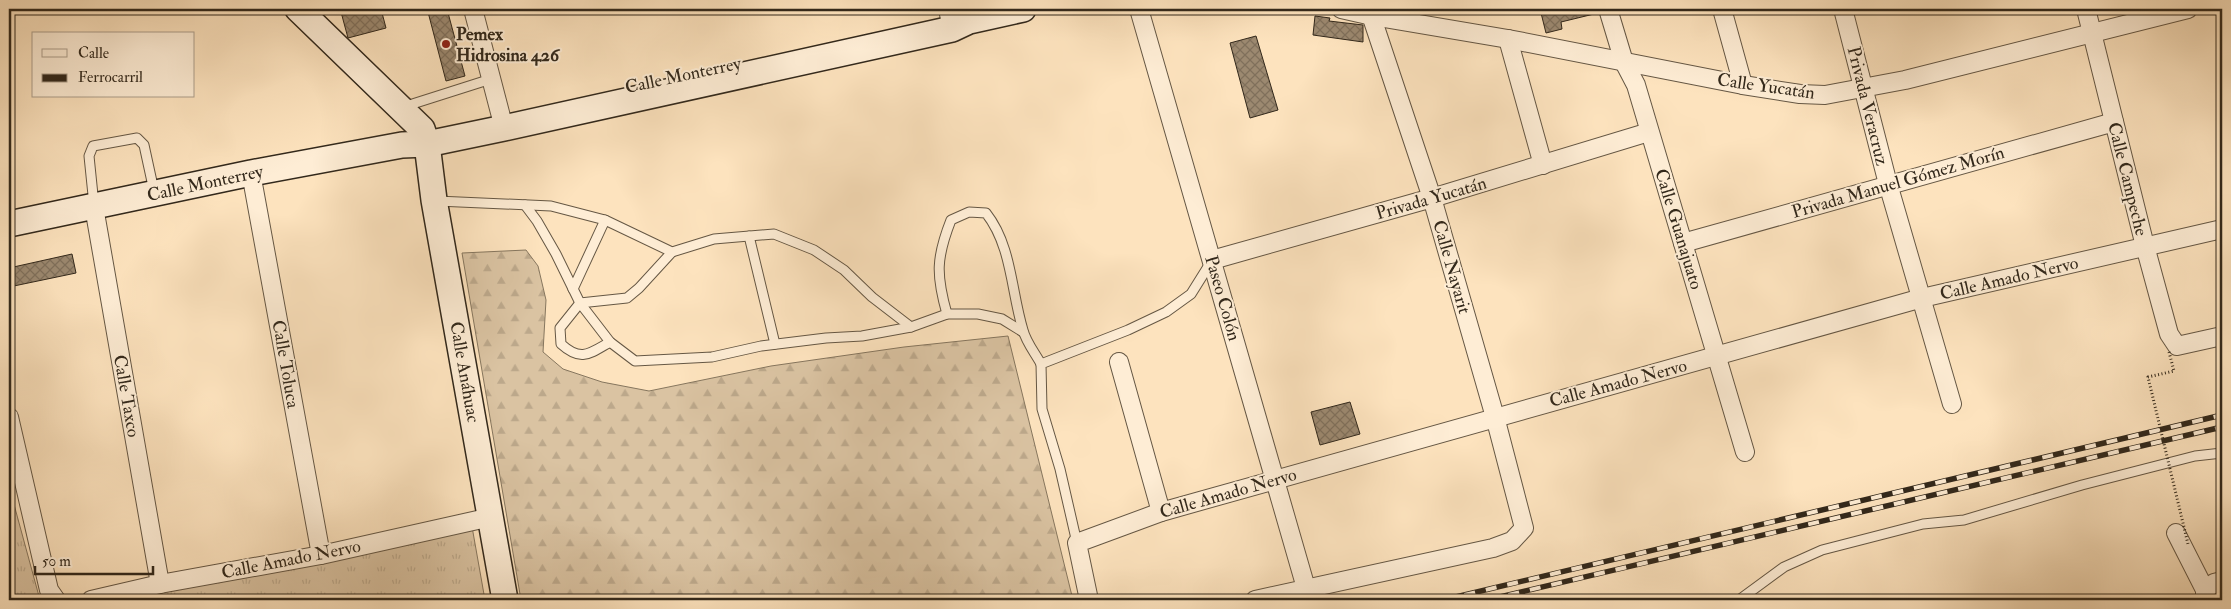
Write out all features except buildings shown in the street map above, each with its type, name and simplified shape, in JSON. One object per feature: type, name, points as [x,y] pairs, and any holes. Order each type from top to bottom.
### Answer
[{"type":"street","points":[[298,9],[400,108],[424,136]]},
{"type":"street","points":[[473,9],[502,121]]},
{"type":"street","name":"Calle Monterrey","points":[[9,224],[251,173],[402,145],[424,136],[502,121],[955,20],[1023,9]]},
{"type":"street","name":"Paseo Colón","points":[[1140,9],[1306,588]]},
{"type":"street","name":"Calle Yucatán","points":[[1341,9],[1371,13],[1743,85],[1800,94],[1825,95],[1864,88],[2092,34],[2188,9]]},
{"type":"street","name":"Calle Guanajuato","points":[[1608,9],[1624,62],[1636,85],[1745,452]]},
{"type":"street","points":[[1722,9],[1743,85]]},
{"type":"street","name":"Privada Veracruz","points":[[1843,9],[1888,184],[1952,404]]},
{"type":"street","name":"Calle Campeche","points":[[2086,9],[2145,246],[2173,349]]},
{"type":"street","name":"Calle Nayarit","points":[[1306,588],[1492,548],[1512,541],[1524,528],[1495,418],[1432,198],[1371,13]]},
{"type":"street","points":[[1508,39],[1543,165]]},
{"type":"street","name":"Privada Manuel Gómez Morín","points":[[1683,243],[2114,122]]},
{"type":"street","name":"Privada Yucatán","points":[[1212,260],[1432,198],[1650,132]]},
{"type":"street","name":"Calle Anáhuac","points":[[424,136],[505,600]]},
{"type":"street","name":"Calle Toluca","points":[[251,173],[320,554]]},
{"type":"street","name":"Calle Taxco","points":[[94,207],[160,584]]},
{"type":"street","name":"Calle Amado Nervo","points":[[1077,543],[1162,512],[1275,478],[1922,298],[2222,228]]},
{"type":"street","points":[[2173,349],[2222,336]]},
{"type":"street","points":[[1119,362],[1162,512]]},
{"type":"street","points":[[9,417],[49,590],[56,600]]},
{"type":"street","name":"Calle Amado Nervo","points":[[92,600],[160,584],[320,554],[491,517]]},
{"type":"street","points":[[2182,539],[2205,595]]},
{"type":"street","points":[[1077,543],[1090,600]]},
{"type":"street","points":[[2205,595],[2214,583],[2222,581]]},
{"type":"street","points":[[1255,600],[1306,588]]},
{"type":"lane","points":[[400,108],[491,78]]},
{"type":"lane","points":[[94,207],[89,156],[94,146],[137,138],[144,145],[155,194]]},
{"type":"lane","points":[[434,200],[551,206],[605,220],[672,252]]},
{"type":"lane","points":[[525,205],[537,221],[580,304],[610,342],[635,360],[712,357],[775,344],[862,336],[911,328],[947,314],[978,314],[1002,319],[1023,332]]},
{"type":"lane","points":[[947,314],[938,283],[941,244],[951,220],[969,212],[986,213],[997,227],[1006,253],[1023,332],[1041,364],[1042,409],[1060,469],[1077,543]]},
{"type":"lane","points":[[573,289],[605,220]]},
{"type":"lane","points":[[610,342],[586,355],[572,353],[561,344],[560,328],[580,304],[627,298],[639,288],[672,252],[714,239],[774,234],[814,250],[844,270],[872,298],[911,328]]},
{"type":"lane","points":[[749,236],[775,344]]},
{"type":"lane","points":[[1041,364],[1128,330],[1166,312],[1191,294],[1212,260]]},
{"type":"lane","points":[[1739,600],[1784,567],[1822,550],[1923,524],[1964,520],[2082,485],[2195,456],[2222,453]]},
{"type":"path","points":[[2173,349],[2174,371],[2148,377],[2182,539]]},
{"type":"green space","points":[[526,250],[538,266],[546,300],[543,352],[563,369],[602,382],[649,391],[771,366],[904,347],[1008,336],[1073,600],[521,600],[462,253]]},
{"type":"green space","points":[[9,486],[40,600],[9,600]]},
{"type":"green space","points":[[471,521],[485,600],[128,600]]},
{"type":"railway","points":[[1443,600],[2222,415]]},
{"type":"railway","points":[[1487,600],[2222,427]]},
{"type":"place","name":"Pemex Hidrosina 426","points":[[446,44]]}]
